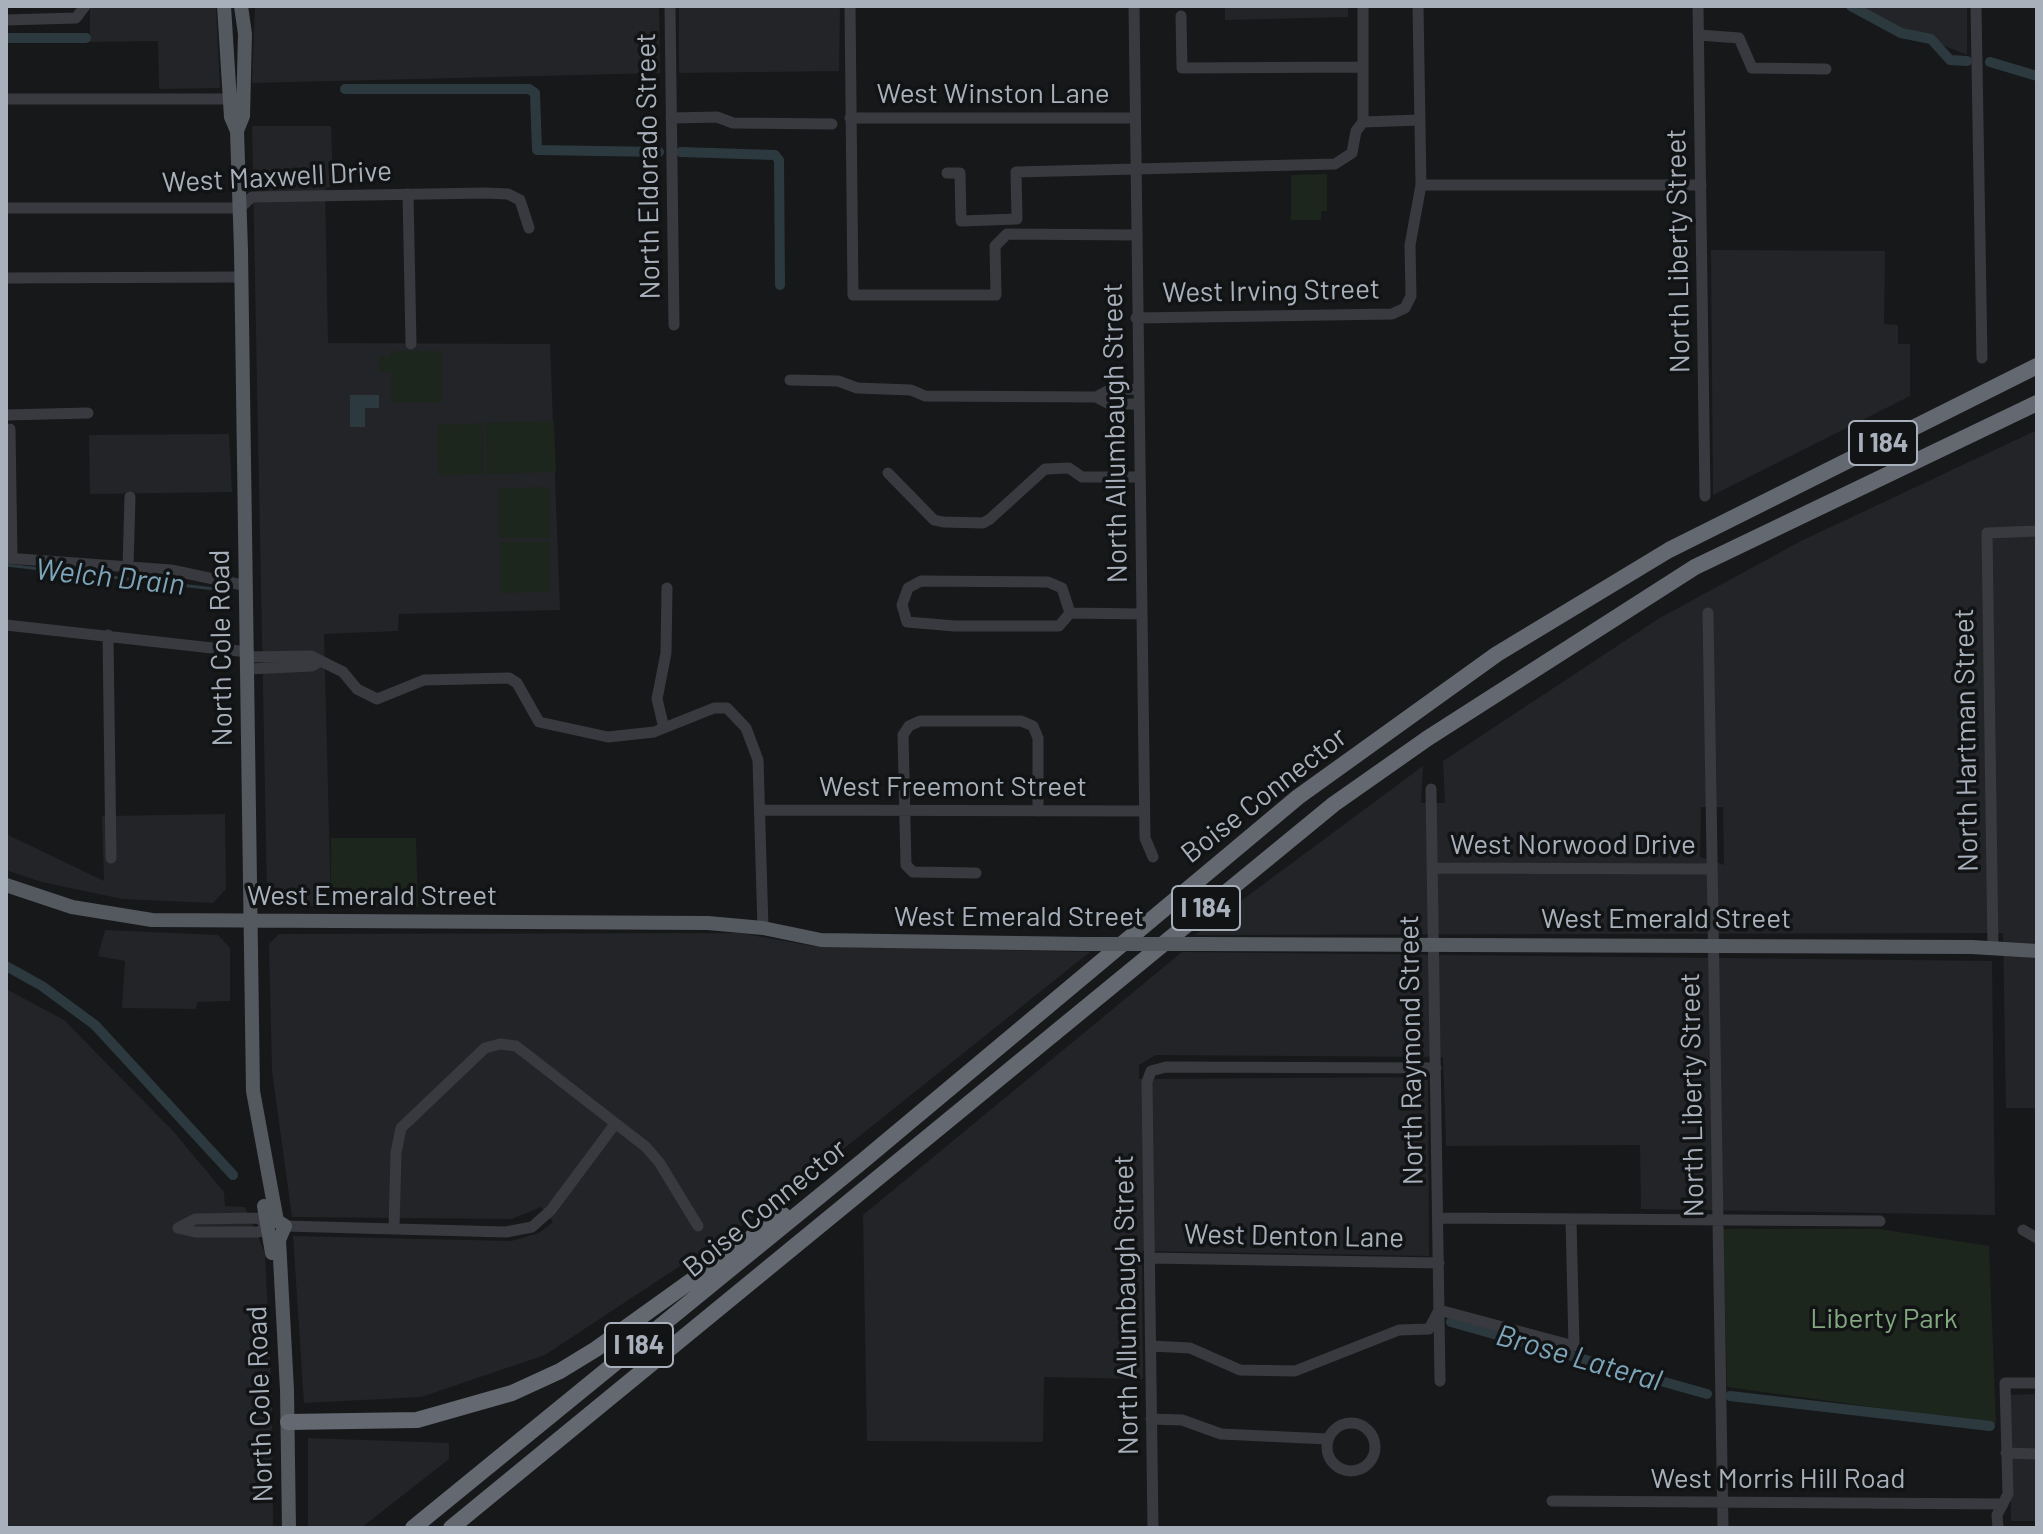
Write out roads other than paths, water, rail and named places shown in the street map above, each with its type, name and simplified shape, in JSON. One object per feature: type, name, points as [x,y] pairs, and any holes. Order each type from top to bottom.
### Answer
[{"type":"highway","name":"Boise Connector","points":[[413,1528],[864,1160],[1298,797],[1497,654],[1669,550],[2037,366]]},
{"type":"highway","name":"Boise Connector","points":[[451,1528],[1334,804],[1456,720],[1695,567],[2037,403]]},
{"type":"highway","points":[[288,1422],[417,1420],[512,1393],[560,1371],[864,1160]]},
{"type":"main road","name":"North Cole Road","points":[[224,6],[229,99],[237,131],[242,277],[248,659],[248,921],[253,1091],[264,1163],[259,1177],[274,1267],[282,1278]]},
{"type":"main road","name":"North Cole Road","points":[[237,131],[243,116],[245,34],[241,6]]},
{"type":"main road","name":"West Emerald Street","points":[[6,885],[72,907],[115,916],[248,921],[708,923],[851,942],[1993,947],[2037,951]]},
{"type":"main road","name":"North Cole Road","points":[[264,1163],[273,1174],[285,1226],[288,1266],[282,1278],[289,1528]]},
{"type":"street","name":"North Eldorado Street","points":[[670,6],[674,325]]},
{"type":"street","points":[[850,6],[853,295],[996,295],[995,246],[1007,234],[1137,235]]},
{"type":"street","name":"North Allumbaugh Street","points":[[1134,6],[1144,811],[1145,838],[1153,857]]},
{"type":"street","points":[[947,173],[960,173],[961,221],[1017,219],[1016,172],[1335,164],[1352,153],[1356,131],[1363,122],[1363,6]]},
{"type":"street","points":[[1418,6],[1421,185],[1701,185]]},
{"type":"street","name":"North Liberty Street","points":[[1698,6],[1705,496]]},
{"type":"street","points":[[1976,6],[1982,358]]},
{"type":"street","points":[[6,20],[70,19],[83,10]]},
{"type":"street","points":[[1181,16],[1182,68],[1362,67]]},
{"type":"street","points":[[1699,35],[1739,38],[1752,68],[1826,69]]},
{"type":"street","points":[[6,99],[229,99]]},
{"type":"street","points":[[671,118],[717,117],[733,123],[832,124]]},
{"type":"street","name":"West Winston Lane","points":[[850,118],[1135,118]]},
{"type":"street","points":[[1363,122],[1420,120]]},
{"type":"street","name":"West Irving Street","points":[[1136,318],[1392,314],[1405,308],[1411,296],[1410,245],[1421,185]]},
{"type":"street","points":[[408,194],[411,344]]},
{"type":"street","name":"West Maxwell Drive","points":[[6,208],[240,208],[252,197],[508,194],[520,200],[529,228]]},
{"type":"street","points":[[6,278],[242,277]]},
{"type":"street","points":[[790,380],[838,381],[857,388],[911,390],[925,396],[1096,397],[1109,404],[1139,404]]},
{"type":"street","points":[[1096,397],[1109,390],[1139,389]]},
{"type":"street","points":[[6,415],[88,413]]},
{"type":"street","points":[[10,429],[9,558],[171,570],[247,586]]},
{"type":"street","points":[[888,473],[934,520],[983,523],[1045,469],[1069,468],[1082,477],[1140,477]]},
{"type":"street","points":[[128,567],[130,497]]},
{"type":"street","name":"North Hartman Street","points":[[1993,947],[1987,533],[2037,531]]},
{"type":"street","points":[[921,581],[1048,582],[1062,588],[1070,613],[1059,626],[955,626],[907,622],[902,605],[908,588],[921,581]]},
{"type":"street","points":[[664,728],[657,699],[666,653],[667,588]]},
{"type":"street","points":[[1070,613],[1142,614]]},
{"type":"street","name":"North Liberty Street","points":[[1708,613],[1723,1528]]},
{"type":"street","points":[[6,625],[108,635],[248,659],[311,656],[343,672],[357,689],[377,699],[424,680],[501,676],[517,683],[539,722],[553,728],[608,737],[664,728],[714,708],[727,708],[737,715],[758,760],[762,810],[763,928]]},
{"type":"street","points":[[108,635],[111,858]]},
{"type":"street","points":[[976,873],[913,872],[906,865],[903,735],[909,726],[920,721],[1021,721],[1033,726],[1038,738],[1038,811]]},
{"type":"street","name":"North Raymond Street","points":[[1431,789],[1440,1381]]},
{"type":"street","name":"West Freemont Street","points":[[762,810],[1144,811]]},
{"type":"street","name":"West Norwood Drive","points":[[1433,868],[1712,869]]},
{"type":"street","points":[[394,1229],[396,1153],[401,1128],[485,1048],[500,1044],[516,1046],[659,1162],[698,1226]]},
{"type":"street","name":"North Allumbaugh Street","points":[[1153,1528],[1147,1082],[1151,1071],[1166,1067],[1436,1068]]},
{"type":"street","points":[[285,1226],[506,1232],[532,1227],[551,1210],[615,1124]]},
{"type":"street","points":[[258,1218],[268,1225],[259,1232],[195,1232],[178,1228],[195,1219],[258,1218]]},
{"type":"street","points":[[1438,1218],[1880,1221]]},
{"type":"street","points":[[1151,1346],[1190,1348],[1240,1370],[1295,1371],[1399,1330],[1429,1329],[1439,1310],[1574,1346],[1571,1219]]},
{"type":"street","points":[[2023,1230],[2037,1238]]},
{"type":"street","name":"West Denton Lane","points":[[1149,1258],[1439,1263]]},
{"type":"street","points":[[1998,1528],[1997,1515],[2008,1494],[2005,1383],[2037,1383]]},
{"type":"street","points":[[1151,1419],[1182,1420],[1221,1434],[1328,1439]]},
{"type":"street","points":[[1354,1423],[1373,1437],[1375,1453],[1366,1466],[1344,1470],[1331,1461],[1328,1439],[1338,1426],[1354,1423]]},
{"type":"street","points":[[2006,1453],[2037,1454]]},
{"type":"street","name":"West Morris Hill Road","points":[[1552,1501],[2003,1504]]},
{"type":"waterway","points":[[1851,6],[1901,33],[1931,39],[1950,60],[1967,61]]},
{"type":"waterway","points":[[6,38],[86,38]]},
{"type":"waterway","points":[[1990,62],[2037,76]]},
{"type":"waterway","points":[[345,89],[529,89],[535,93],[537,150],[659,152]]},
{"type":"waterway","points":[[681,152],[775,155],[779,160],[780,285]]},
{"type":"waterway","name":"Welch Drain","points":[[6,565],[215,589]]},
{"type":"waterway","points":[[6,966],[42,986],[95,1025],[233,1175]]},
{"type":"waterway","name":"Brose Lateral","points":[[1451,1322],[1707,1394]]},
{"type":"waterway","name":"Brose Lateral","points":[[1730,1396],[1990,1426]]},
{"type":"park label","name":"Liberty Park","points":[[1884,1319]]}]
